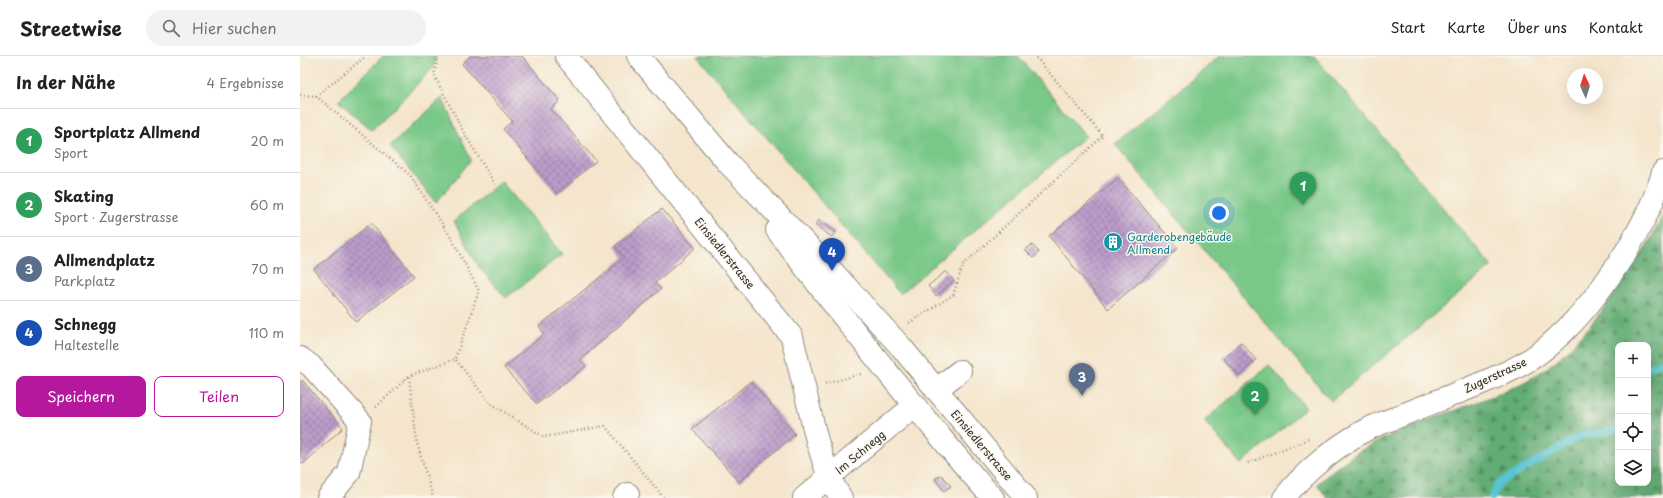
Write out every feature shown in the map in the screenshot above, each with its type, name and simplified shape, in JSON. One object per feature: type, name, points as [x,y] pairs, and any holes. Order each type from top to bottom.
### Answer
[{"type":"main road","name":"Einsiedlerstrasse","points":[[566,56],[792,336],[817,442],[829,478],[841,498]]},
{"type":"main road","name":"Einsiedlerstrasse","points":[[638,56],[728,163],[818,285],[970,473],[993,498]]},
{"type":"main road","name":"Einsiedlerstrasse","points":[[728,163],[832,271],[902,348],[1026,498]]},
{"type":"main road","name":"Zugerstrasse","points":[[1284,498],[1293,486],[1324,458],[1363,431],[1505,373],[1528,361],[1558,337],[1603,286],[1630,245],[1646,215],[1663,172]]},
{"type":"main road","points":[[300,358],[311,366],[360,421],[349,473],[328,498]]},
{"type":"main road","name":"Im Schnegg","points":[[804,498],[915,405],[960,371]]},
{"type":"path","points":[[316,96],[366,56]]},
{"type":"path","points":[[438,56],[434,75],[464,133],[496,186]]},
{"type":"path","points":[[905,325],[953,296],[964,265],[1103,136],[1035,56]]},
{"type":"path","points":[[300,95],[316,96],[410,175],[456,246],[479,291],[455,359]]},
{"type":"path","points":[[360,421],[409,376],[455,359]]},
{"type":"path","points":[[455,359],[490,403],[544,437],[605,426],[664,498]]},
{"type":"path","points":[[805,389],[862,374]]},
{"type":"path","points":[[409,376],[417,444],[433,498]]},
{"type":"green space","points":[[383,56],[436,56],[433,68],[372,130],[338,101]]},
{"type":"green space","points":[[697,56],[1018,56],[1086,136],[900,294]]},
{"type":"green space","points":[[1220,56],[1314,56],[1492,266],[1331,401],[1115,144]]},
{"type":"green space","points":[[442,98],[471,160],[436,203],[390,146]]},
{"type":"green space","points":[[501,181],[562,254],[506,298],[479,267],[454,221]]},
{"type":"green space","points":[[1663,214],[1663,498],[1327,498],[1317,484],[1357,453],[1388,436],[1514,387],[1530,379],[1558,359],[1582,335],[1615,293],[1653,235]]},
{"type":"green space","points":[[1269,365],[1306,408],[1241,464],[1204,421]]},
{"type":"building","points":[[470,56],[522,56],[560,101],[551,109],[596,161],[557,194],[503,129],[512,121],[462,64]]},
{"type":"building","name":"Garderobengebäude Allmend","points":[[1118,178],[1178,248],[1108,309],[1049,236]]},
{"type":"building","points":[[662,209],[695,248],[655,283],[661,289],[580,360],[586,366],[537,404],[504,368],[544,334],[539,326],[624,258],[615,246]]},
{"type":"building","points":[[819,220],[836,232],[832,237],[815,225]]},
{"type":"building","points":[[371,223],[414,276],[356,322],[314,269]]},
{"type":"building","points":[[1032,245],[1039,252],[1033,258],[1025,250]]},
{"type":"building","points":[[946,271],[954,281],[936,296],[928,286]]},
{"type":"building","points":[[1241,342],[1256,360],[1239,376],[1223,358]]},
{"type":"building","points":[[302,380],[343,428],[303,464],[300,461],[300,382]]},
{"type":"building","points":[[751,381],[795,434],[739,482],[692,429]]},
{"type":"building","points":[[941,475],[951,486],[944,491],[935,479]]},
{"type":"waterway","points":[[1651,366],[1663,362]]},
{"type":"waterway","points":[[1492,498],[1498,484],[1580,436],[1615,430]]},
{"type":"place","name":"Sportplatz Allmend","points":[[1303,205]]},
{"type":"place","name":"Garderobengebäude Allmend","points":[[1113,242]]},
{"type":"place","name":"Schnegg","points":[[832,271]]},
{"type":"place","name":"Allmendplatz","points":[[1082,396]]},
{"type":"place","name":"Skating","points":[[1255,415]]}]
